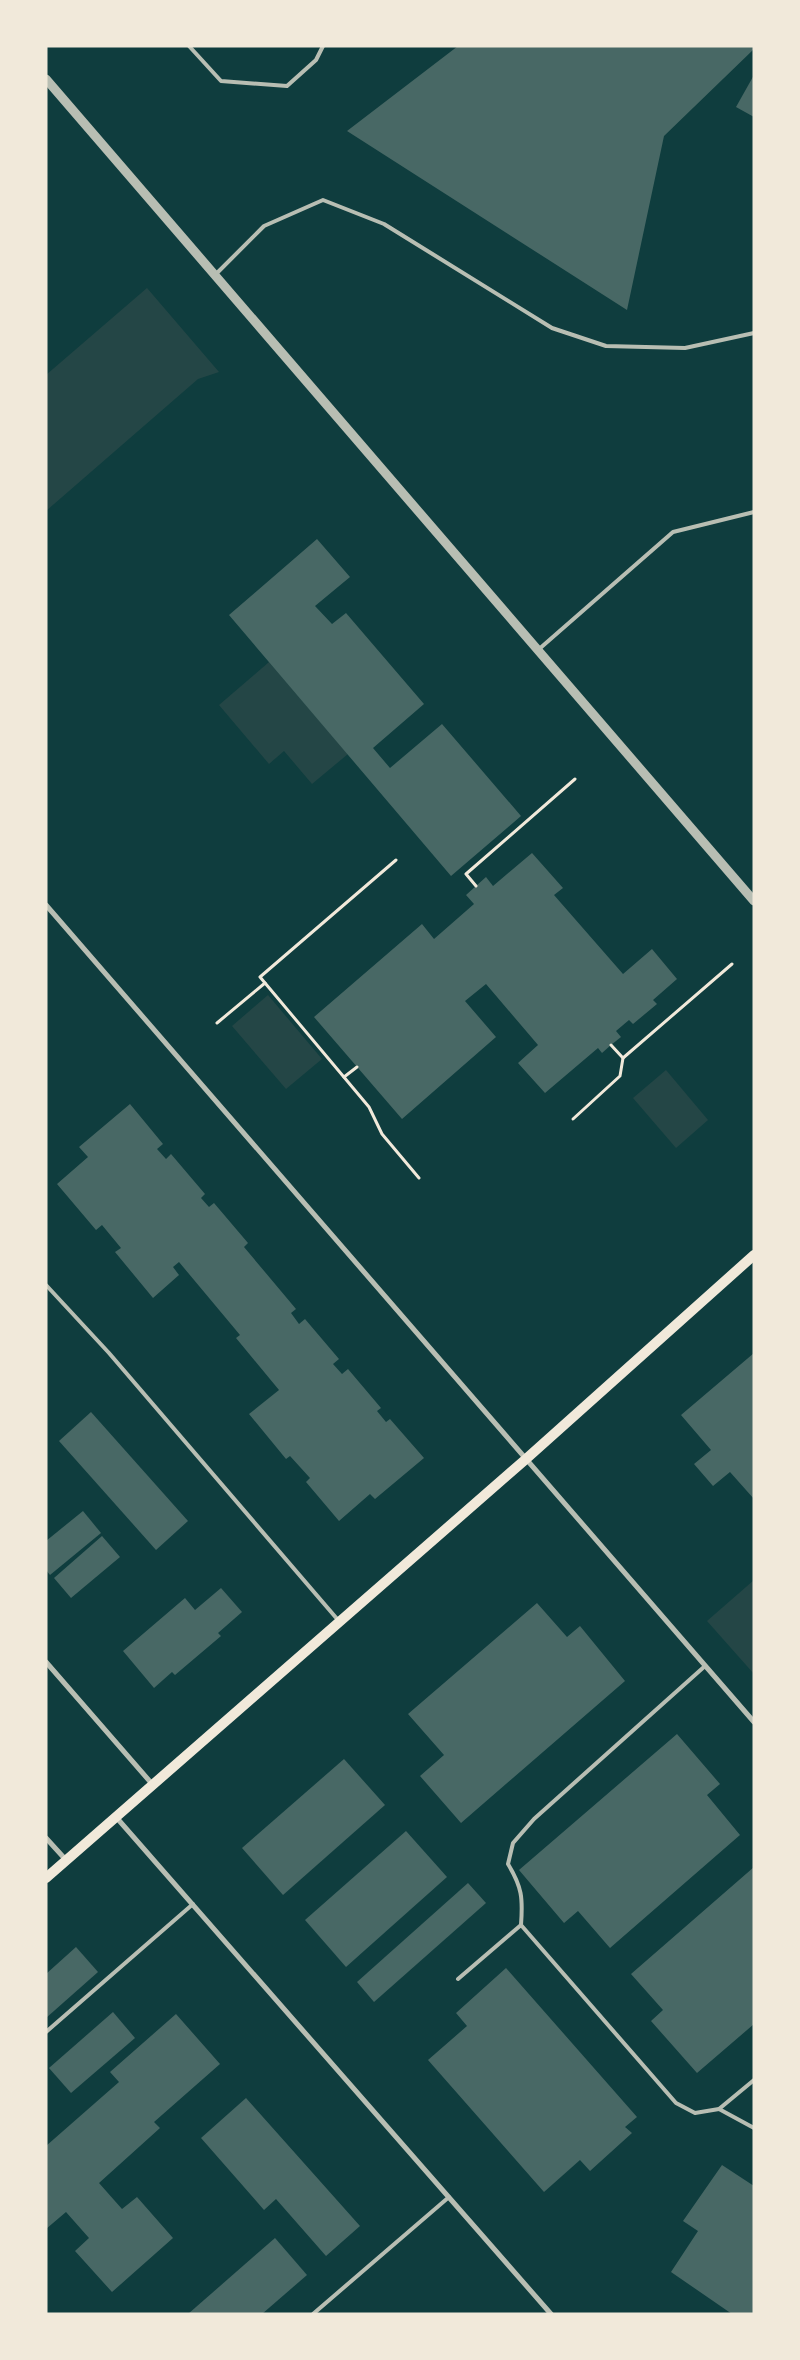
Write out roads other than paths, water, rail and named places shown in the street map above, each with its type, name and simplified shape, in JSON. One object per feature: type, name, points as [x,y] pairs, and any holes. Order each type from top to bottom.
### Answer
[{"type":"main road","points":[[46,1878],[526,1459],[754,1255]]},
{"type":"street","points":[[46,79],[216,274],[754,901]]},
{"type":"street","points":[[46,905],[754,1722]]},
{"type":"street","points":[[46,1662],[153,1785]]},
{"type":"street","points":[[116,1817],[551,2314]]},
{"type":"street","points":[[46,1838],[66,1861]]},
{"type":"lane","points":[[189,46],[221,81],[287,86],[316,60],[323,46]]},
{"type":"lane","points":[[216,274],[264,226],[323,200],[384,224],[552,328],[606,346],[685,348],[754,333]]},
{"type":"lane","points":[[538,650],[673,532],[754,512]]},
{"type":"lane","points":[[46,1285],[109,1353],[339,1622]]},
{"type":"lane","points":[[458,1979],[521,1925],[523,1902],[519,1882],[508,1864],[513,1842],[534,1818],[704,1666]]},
{"type":"lane","points":[[46,2032],[193,1904]]},
{"type":"lane","points":[[521,1925],[676,2103],[694,2113],[719,2109],[754,2080]]},
{"type":"lane","points":[[719,2109],[754,2128]]},
{"type":"lane","points":[[313,2314],[448,2197]]}]
